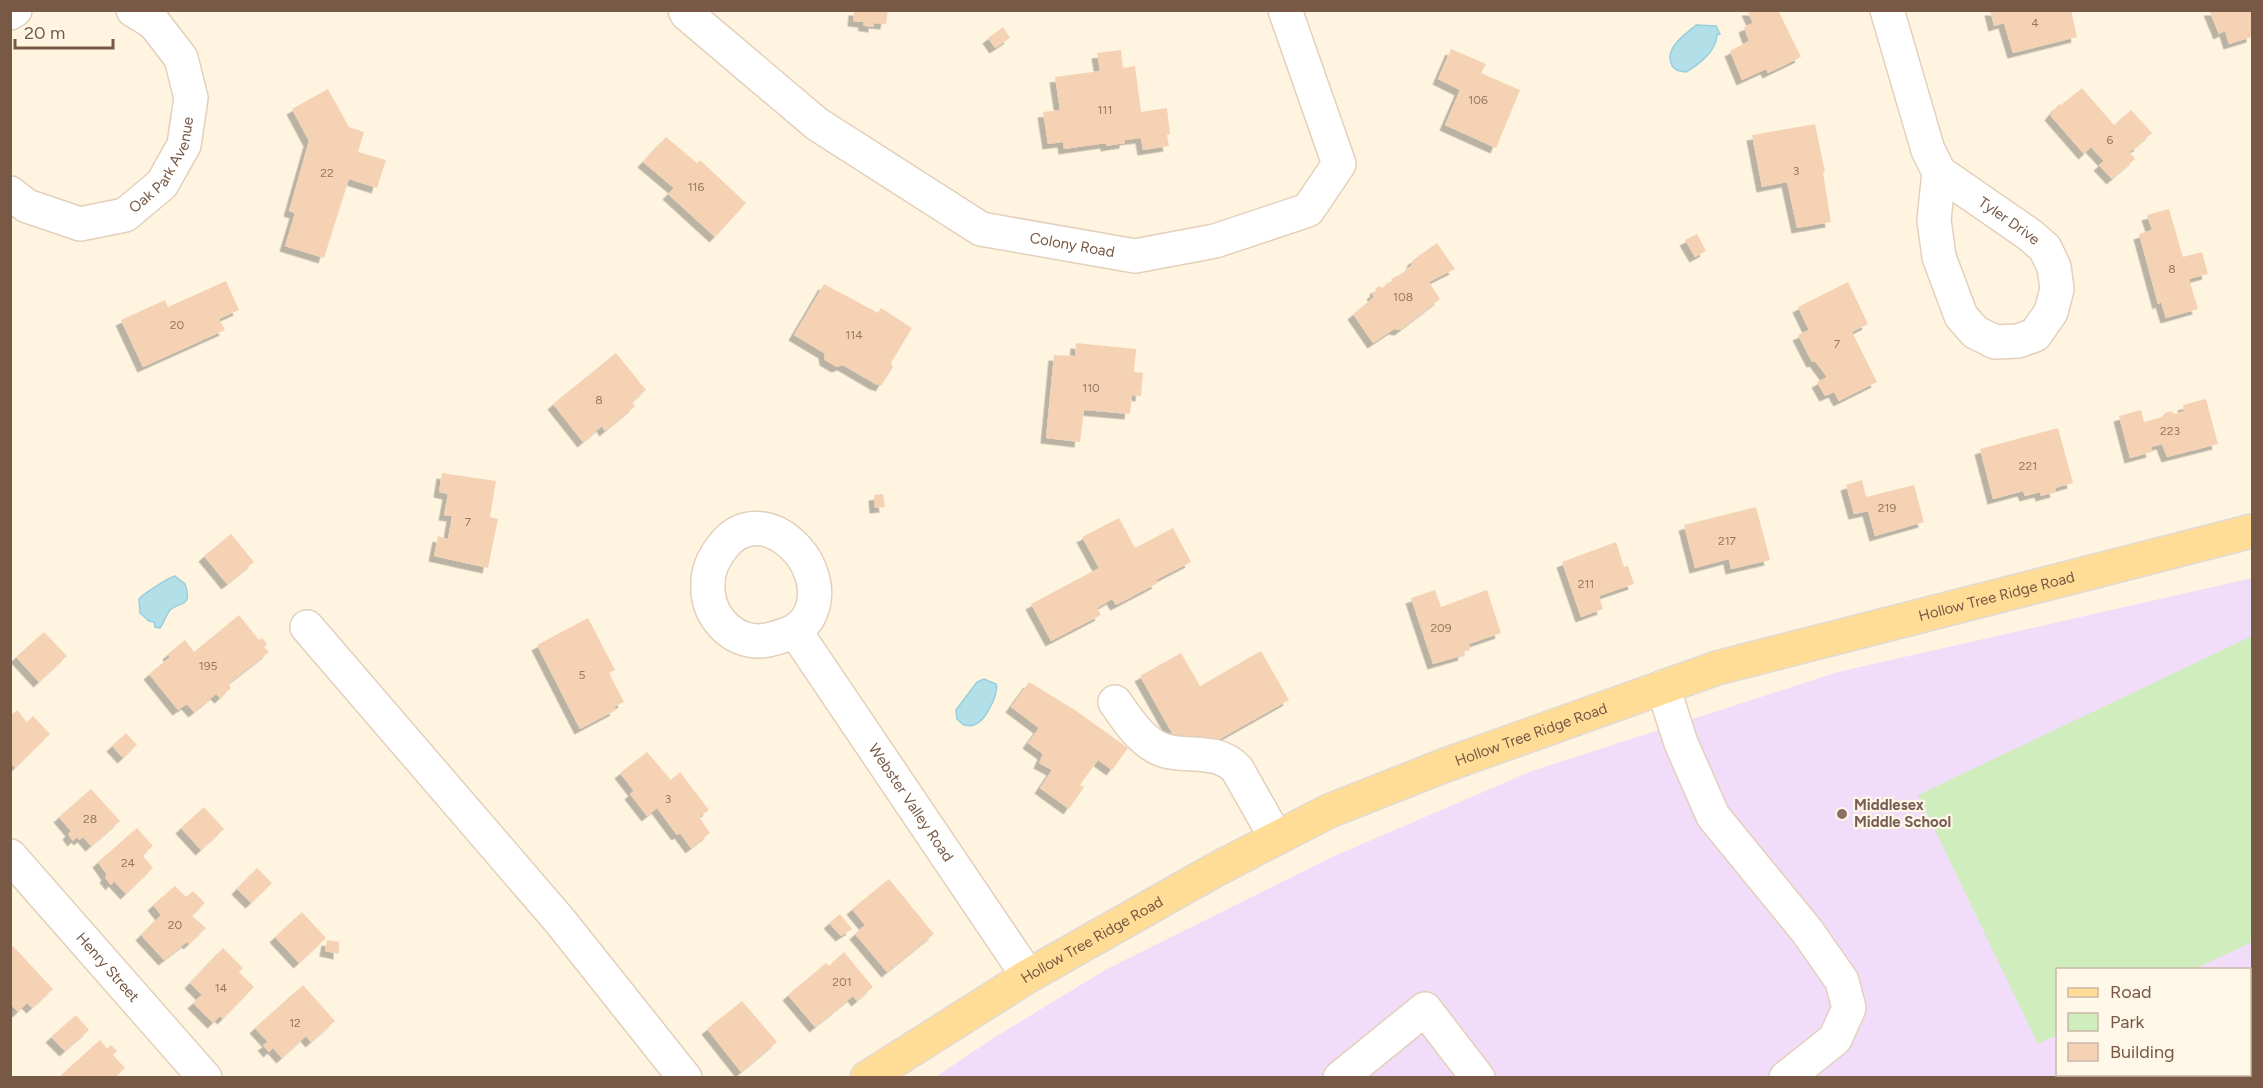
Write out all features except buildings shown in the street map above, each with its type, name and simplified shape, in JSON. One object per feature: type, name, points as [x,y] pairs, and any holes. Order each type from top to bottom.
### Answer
[{"type":"main road","name":"Hollow Tree Ridge Road","points":[[867,1077],[1028,976],[1215,870],[1329,811],[1433,770],[1717,668],[2253,531]]},
{"type":"street","points":[[10,13],[15,10]]},
{"type":"street","name":"Oak Park Avenue","points":[[10,193],[27,206],[80,224],[125,215],[162,184],[184,145],[191,98],[181,58],[154,23],[133,10]]},
{"type":"street","name":"Colony Road","points":[[685,10],[817,124],[981,229],[1135,256],[1215,241],[1308,210],[1339,164],[1285,10]]},
{"type":"street","points":[[1887,10],[1928,150],[1939,172]]},
{"type":"street","name":"Tyler Drive","points":[[1939,172],[2012,222],[2045,248],[2054,267],[2057,289],[2050,312],[2036,335],[2018,342],[1995,342],[1975,332],[1961,316],[1939,257],[1934,220],[1939,172]]},
{"type":"street","points":[[307,627],[560,921],[685,1077]]},
{"type":"street","name":"Webster Valley Road","points":[[795,632],[1028,976]]},
{"type":"street","points":[[1663,687],[1681,743],[1713,816],[1807,930],[1842,981],[1849,1008],[1835,1039],[1786,1077]]},
{"type":"street","points":[[1114,702],[1132,726],[1155,747],[1168,752],[1216,756],[1231,763],[1276,838]]},
{"type":"street","name":"Henry Street","points":[[15,869],[205,1077]]},
{"type":"street","points":[[1340,1077],[1425,1009],[1478,1077]]},
{"type":"shaded area","name":"Middlesex Middle School","points":[[2252,578],[2252,1077],[934,1078],[995,1037],[1107,969],[1332,857],[1532,771],[1838,672]]},
{"type":"green space","points":[[2252,636],[2252,942],[2197,968],[2056,968],[2056,1035],[2038,1044],[1918,795]]},
{"type":"green space","points":[[2251,974],[2252,1077],[2168,1077],[2251,1076]]},
{"type":"water","points":[[1696,25],[1716,26],[1720,34],[1717,35],[1714,47],[1701,61],[1686,72],[1677,70],[1671,63],[1671,52],[1678,41]]},
{"type":"water","points":[[175,576],[185,584],[186,600],[170,610],[160,628],[155,627],[154,622],[149,621],[140,613],[139,599],[156,586]]},
{"type":"water","points":[[984,679],[996,684],[992,705],[978,723],[971,726],[964,725],[957,719],[956,710],[977,682]]},
{"type":"place","name":"Middlesex Middle School","points":[[1842,814]]}]
